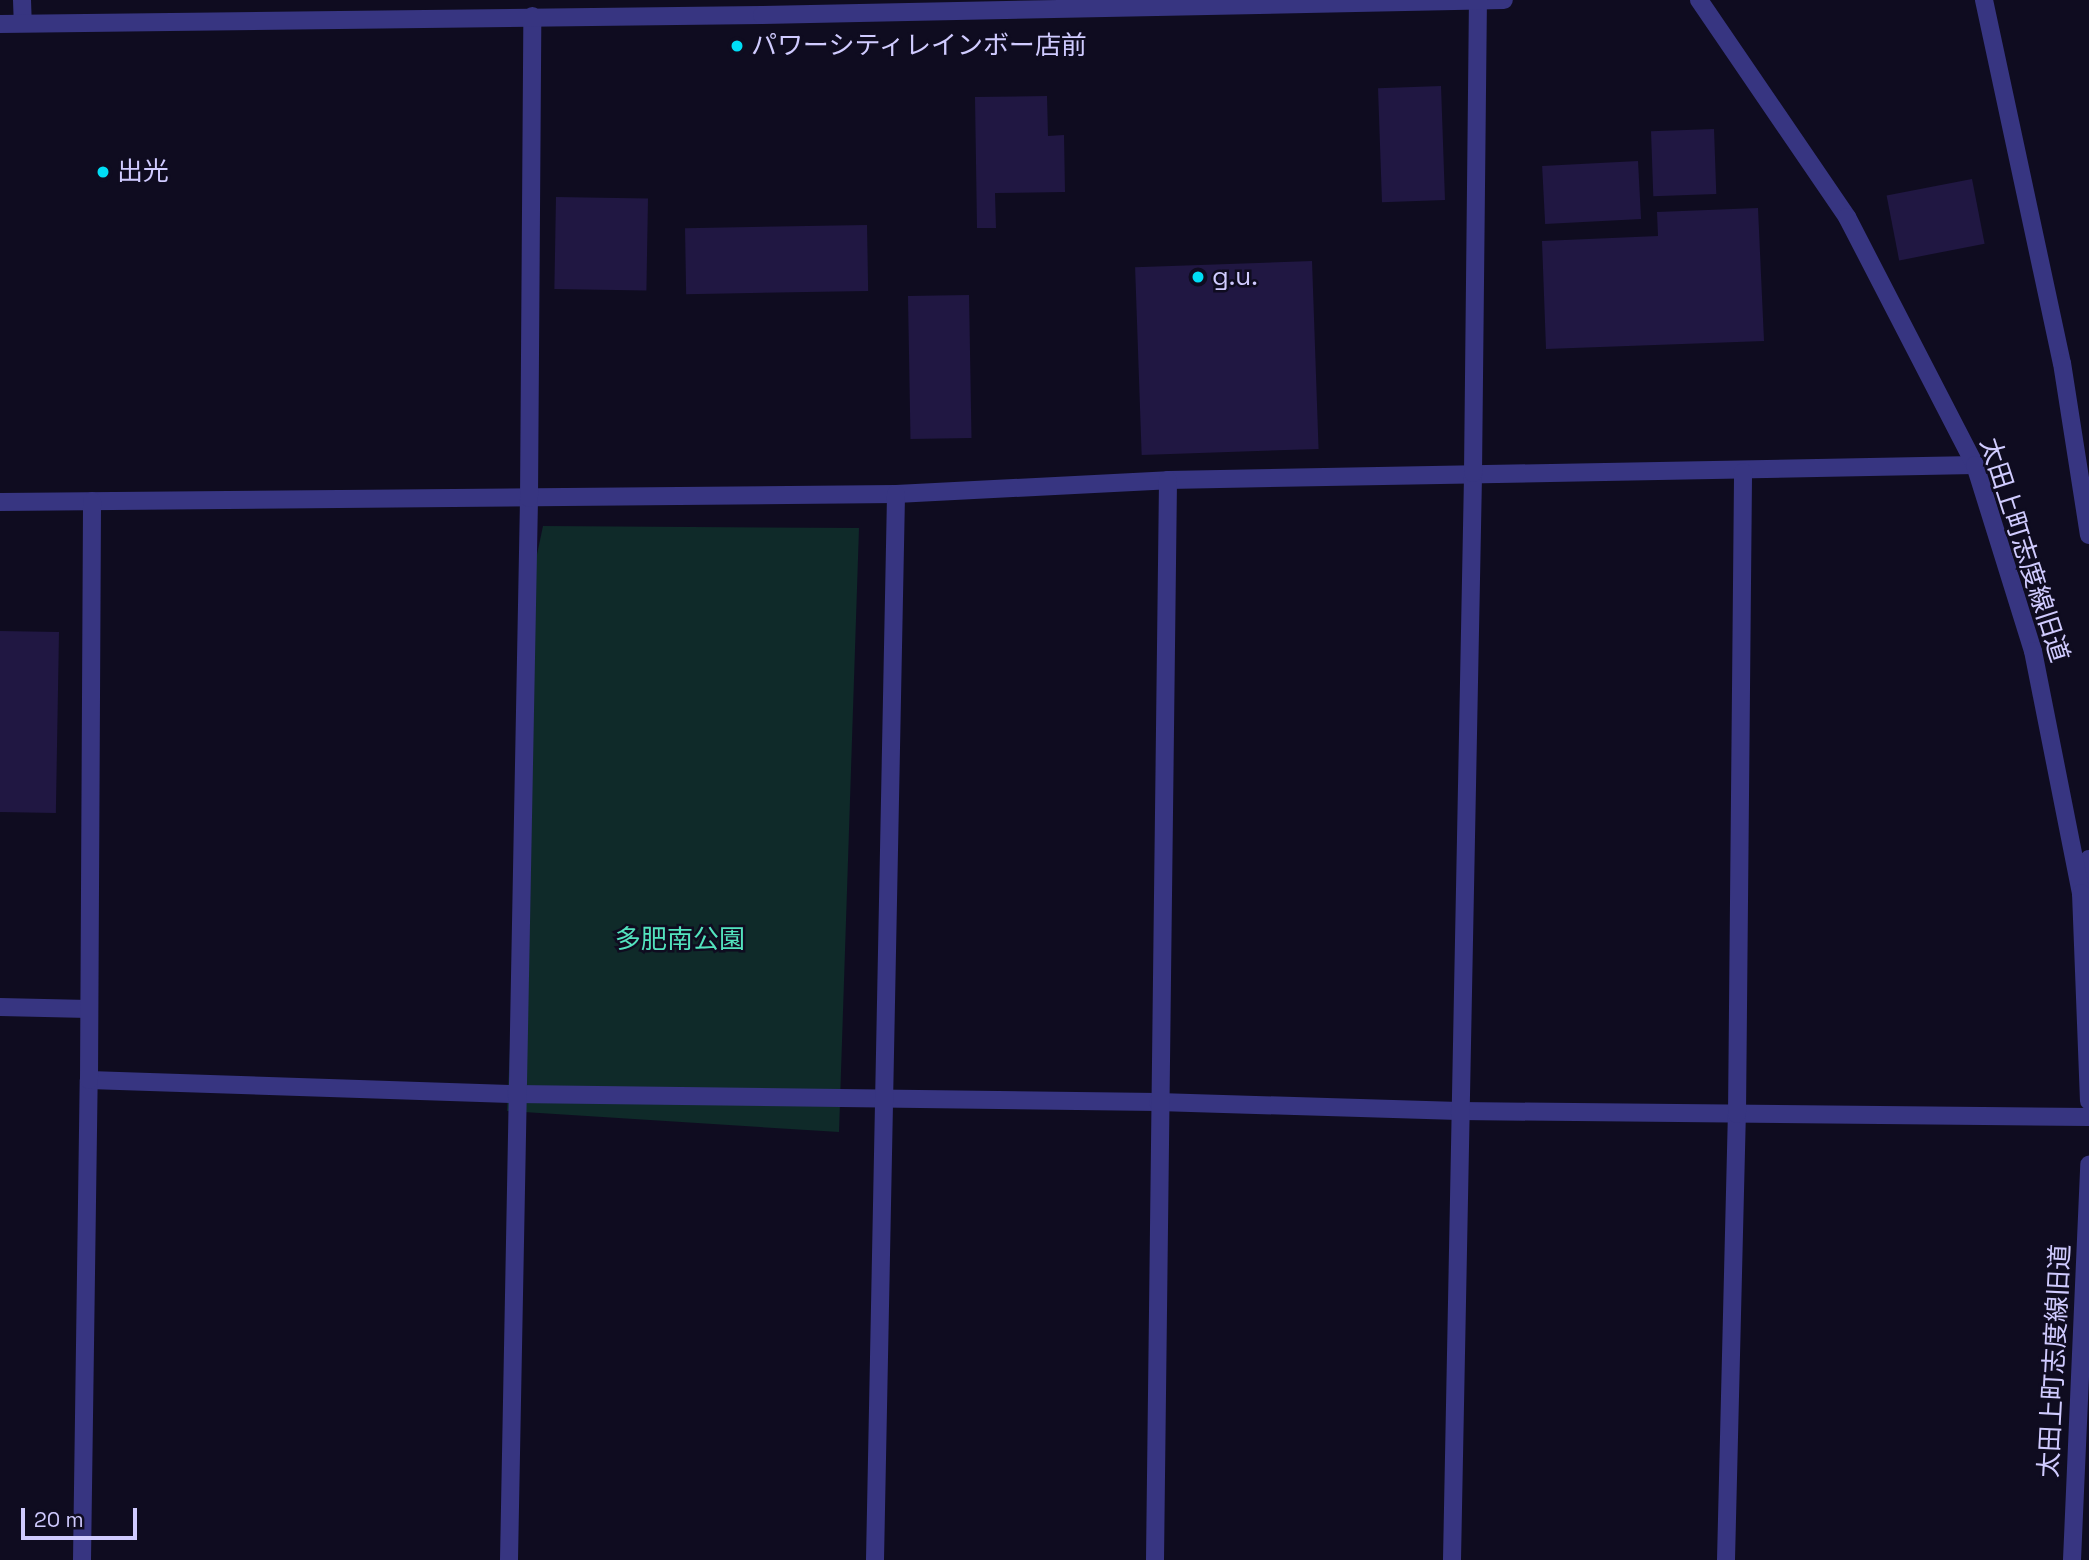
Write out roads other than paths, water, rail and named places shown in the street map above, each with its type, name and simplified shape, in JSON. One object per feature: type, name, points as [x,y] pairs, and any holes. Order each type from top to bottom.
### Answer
[{"type":"street","points":[[22,0],[23,23]]},
{"type":"street","points":[[0,24],[762,15],[1504,0]]},
{"type":"street","name":"太田上町志度線旧道","points":[[1699,0],[1847,217],[1975,466],[2033,651],[2081,893],[2089,1101]]},
{"type":"street","points":[[1984,0],[2062,363],[2089,535]]},
{"type":"street","points":[[1452,1560],[1474,473],[1478,1]]},
{"type":"street","points":[[509,1560],[529,498],[532,16]]},
{"type":"street","points":[[0,502],[896,494],[1168,480],[1975,466]]},
{"type":"street","points":[[1726,1560],[1737,1114],[1743,472]]},
{"type":"street","points":[[1154,1560],[1168,480]]},
{"type":"street","points":[[876,1560],[896,494]]},
{"type":"street","points":[[82,1560],[89,1080],[92,501]]},
{"type":"street","points":[[2081,893],[2089,859]]},
{"type":"street","points":[[0,1007],[89,1009]]},
{"type":"street","points":[[89,1080],[516,1094],[1158,1102],[1460,1111],[2089,1117]]},
{"type":"street","name":"太田上町志度線旧道","points":[[2072,1560],[2089,1164]]},
{"type":"place","name":"パワーシティレインボー店前","points":[[737,46]]},
{"type":"place","name":"出光","points":[[103,172]]},
{"type":"place","name":"g.u.","points":[[1198,277]]},
{"type":"park label","name":"多肥南公園","points":[[680,940]]}]
